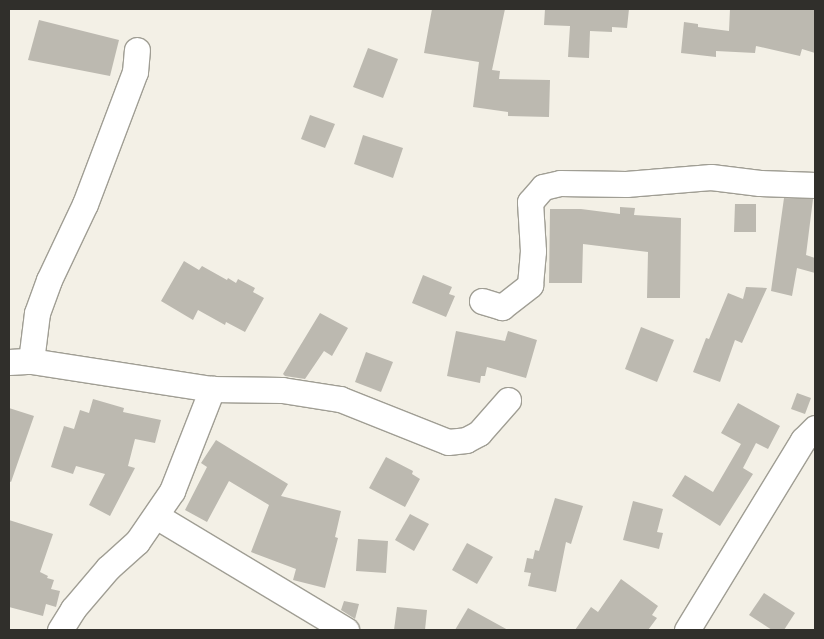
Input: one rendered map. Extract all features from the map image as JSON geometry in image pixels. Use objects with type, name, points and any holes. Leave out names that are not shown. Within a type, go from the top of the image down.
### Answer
[{"type":"street","points":[[137,50],[135,72],[85,204],[49,280],[20,362],[212,389],[282,390],[340,399],[448,442],[466,440],[479,433],[508,400]]},
{"type":"street","points":[[482,302],[502,307],[530,285],[533,251],[530,202],[543,187],[560,184],[626,184],[711,177],[815,185]]},
{"type":"street","points":[[60,630],[74,609],[108,568],[137,542],[172,491],[212,389]]},
{"type":"street","points":[[687,630],[803,440],[815,428]]},
{"type":"street","points":[[156,516],[345,630]]},
{"type":"building","points":[[432,9],[505,9],[492,70],[500,71],[499,79],[550,80],[549,117],[508,116],[508,112],[473,107],[479,62],[424,53]]},
{"type":"building","points":[[545,9],[629,9],[627,28],[612,27],[612,32],[590,31],[589,58],[568,57],[570,26],[544,25]]},
{"type":"building","points":[[730,9],[815,9],[815,53],[802,49],[800,56],[756,46],[755,53],[716,51],[716,57],[681,53],[684,22],[698,24],[698,27],[729,31]]},
{"type":"building","points":[[39,20],[119,40],[110,76],[28,60]]},
{"type":"building","points":[[368,48],[398,59],[383,98],[353,87]]},
{"type":"building","points":[[310,115],[335,124],[325,148],[301,139]]},
{"type":"building","points":[[363,135],[403,148],[393,178],[354,164]]},
{"type":"building","points":[[784,198],[813,199],[806,255],[815,258],[815,273],[797,268],[792,296],[771,291]]},
{"type":"building","points":[[735,204],[756,204],[756,232],[734,232]]},
{"type":"building","points":[[620,207],[635,208],[634,215],[681,218],[680,298],[647,298],[648,252],[583,244],[582,283],[549,283],[550,209],[581,209],[620,214]]},
{"type":"building","points":[[184,261],[199,270],[202,266],[236,283],[238,279],[255,288],[253,292],[264,298],[245,332],[226,322],[225,325],[198,310],[193,320],[161,301]]},
{"type":"building","points":[[423,275],[452,287],[449,294],[455,296],[446,317],[412,303]]},
{"type":"building","points":[[746,287],[767,288],[742,343],[735,340],[720,382],[693,372],[706,338],[709,339],[728,293],[743,299]]},
{"type":"building","points":[[320,313],[348,328],[332,356],[324,351],[305,379],[285,376],[283,374]]},
{"type":"building","points":[[641,327],[674,340],[657,382],[625,369]]},
{"type":"building","points":[[456,331],[505,341],[508,331],[537,340],[526,378],[487,367],[485,376],[481,376],[480,383],[447,376]]},
{"type":"building","points":[[366,352],[393,362],[381,392],[355,382]]},
{"type":"building","points":[[797,393],[811,398],[805,414],[791,409]]},
{"type":"building","points":[[93,399],[124,408],[123,412],[161,420],[155,443],[135,439],[128,466],[135,468],[110,516],[89,505],[105,474],[76,466],[73,474],[51,467],[64,426],[74,429],[80,410],[89,413]]},
{"type":"building","points":[[738,403],[780,426],[768,449],[756,443],[743,468],[753,474],[720,526],[672,496],[685,475],[713,492],[741,444],[721,433]]},
{"type":"building","points":[[9,408],[34,416],[11,482],[9,481]]},
{"type":"building","points":[[216,440],[288,484],[281,496],[341,511],[335,537],[338,538],[325,588],[293,580],[296,569],[251,552],[269,505],[229,481],[207,522],[185,510],[207,467],[201,463]]},
{"type":"building","points":[[386,457],[413,471],[412,474],[420,479],[405,507],[369,488]]},
{"type":"building","points":[[555,498],[583,506],[571,544],[566,542],[556,592],[528,586],[531,573],[524,572],[527,558],[533,559],[535,550],[539,551]]},
{"type":"building","points":[[633,501],[663,509],[657,532],[663,533],[659,549],[623,540]]},
{"type":"building","points":[[410,514],[429,524],[414,551],[395,540]]},
{"type":"building","points":[[9,520],[53,534],[40,572],[48,576],[47,578],[54,580],[51,589],[60,591],[56,607],[46,604],[43,616],[9,607]]},
{"type":"building","points":[[358,539],[388,541],[386,573],[356,571]]},
{"type":"building","points":[[467,543],[493,557],[477,584],[452,570]]},
{"type":"building","points":[[621,579],[658,606],[652,615],[657,618],[648,630],[575,630],[591,607],[598,612]]},
{"type":"building","points":[[764,593],[795,613],[784,630],[772,630],[749,615]]},
{"type":"building","points":[[344,601],[359,604],[355,619],[341,610]]},
{"type":"building","points":[[397,607],[427,610],[425,630],[394,630]]},
{"type":"building","points":[[468,608],[508,630],[455,630]]}]
